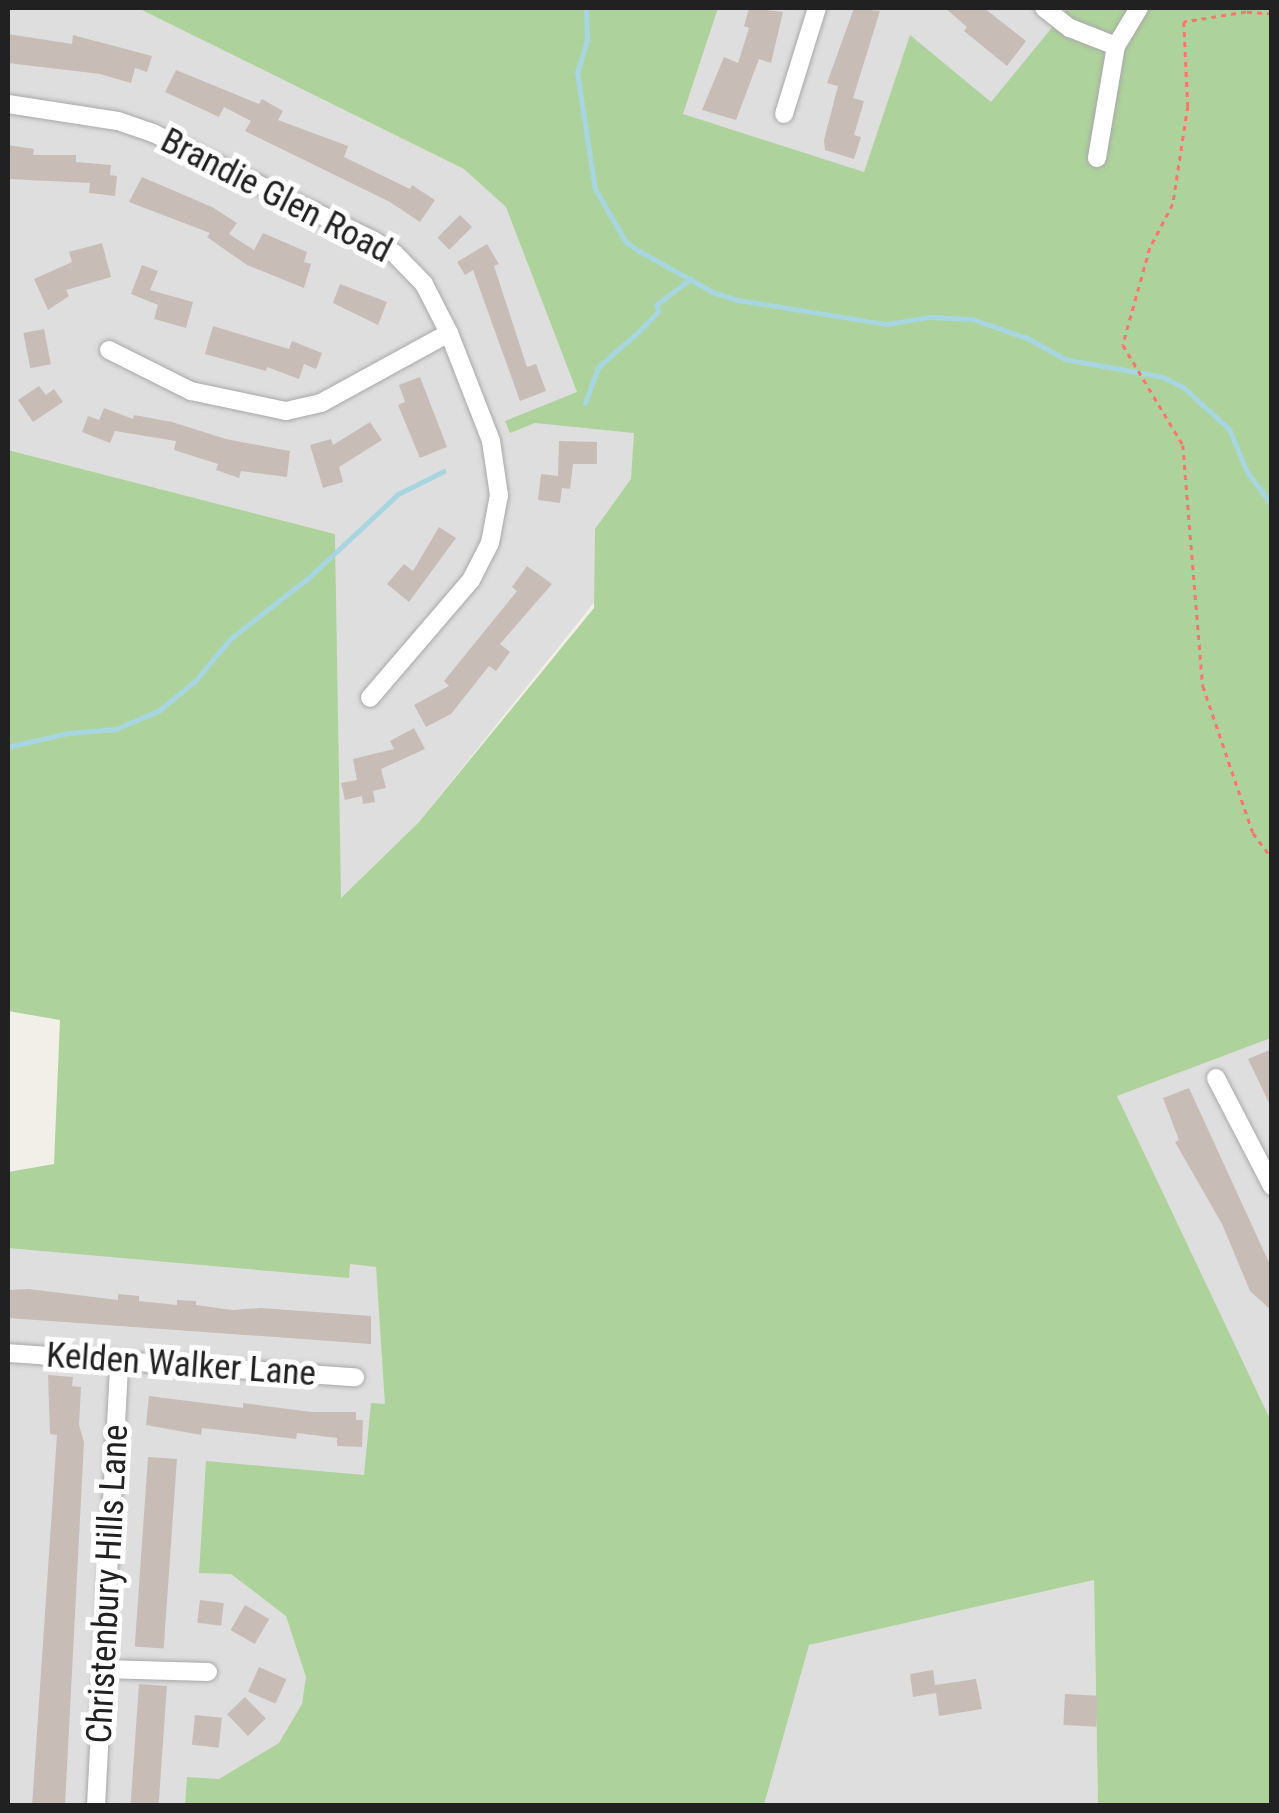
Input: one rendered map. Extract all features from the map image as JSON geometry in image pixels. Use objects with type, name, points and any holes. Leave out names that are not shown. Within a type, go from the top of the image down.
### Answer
[{"type":"street","points":[[784,114],[817,8]]},
{"type":"street","points":[[1044,8],[1070,28],[1116,46]]},
{"type":"street","points":[[1096,158],[1116,46],[1139,8]]},
{"type":"street","name":"Brandie Glen Road","points":[[8,104],[136,126],[374,240],[410,267],[449,332],[492,441],[499,495],[490,544],[471,580],[370,698]]},
{"type":"street","points":[[109,350],[191,391],[286,412],[322,403],[449,332]]},
{"type":"street","points":[[1216,1078],[1272,1186]]},
{"type":"street","name":"Kelden Walker Lane","points":[[8,1353],[356,1377]]},
{"type":"street","name":"Christenbury Hills Lane","points":[[96,1806],[120,1362]]},
{"type":"street","points":[[104,1669],[208,1672]]},
{"type":"path","points":[[1272,14],[1246,12],[1184,22],[1188,106],[1172,204],[1150,248],[1123,345],[1183,445],[1203,686],[1253,833],[1272,858]]},
{"type":"shaded area","points":[[8,8],[1068,8],[419,822],[340,899],[335,534],[8,450]]},
{"type":"shaded area","points":[[1271,1038],[1271,1421],[1116,1096]]},
{"type":"shaded area","points":[[8,1234],[376,1266],[422,1805],[8,1805]]},
{"type":"shaded area","points":[[1094,1580],[1098,1805],[764,1806],[808,1645]]},
{"type":"green space","points":[[138,8],[718,8],[683,114],[864,172],[910,35],[991,102],[1068,8],[1271,8],[1271,1038],[1117,1096],[1271,1421],[1271,1805],[1098,1805],[1094,1580],[809,1645],[764,1805],[185,1805],[187,1777],[219,1779],[279,1743],[302,1704],[306,1677],[286,1616],[231,1574],[199,1573],[206,1461],[364,1475],[371,1403],[385,1404],[376,1267],[350,1264],[349,1278],[8,1248],[8,1172],[54,1164],[60,1020],[8,1011],[8,450],[335,534],[341,898],[419,822],[594,608],[595,529],[631,479],[634,433],[535,423],[510,433],[505,421],[577,392],[506,207],[464,169]]},
{"type":"building","points":[[749,8],[783,12],[771,63],[759,59],[736,120],[702,110],[724,57],[738,63],[749,28],[744,26]]},
{"type":"building","points":[[854,8],[880,11],[853,98],[864,101],[854,135],[861,137],[854,159],[825,150],[824,140],[838,86],[827,83]]},
{"type":"building","points":[[945,8],[984,8],[1026,41],[1007,66],[964,31],[967,27]]},
{"type":"building","points":[[8,34],[72,44],[73,35],[152,56],[147,72],[135,68],[131,83],[100,74],[8,63]]},
{"type":"building","points":[[176,70],[259,104],[262,99],[283,111],[278,120],[348,146],[344,157],[410,189],[412,185],[435,200],[420,222],[390,202],[245,131],[251,121],[224,107],[219,117],[165,92]]},
{"type":"building","points":[[8,145],[34,149],[33,155],[76,155],[76,162],[111,165],[110,175],[117,176],[115,196],[89,193],[90,183],[8,179]]},
{"type":"building","points":[[142,177],[212,207],[237,223],[229,234],[254,250],[263,233],[307,252],[304,262],[311,264],[304,288],[247,265],[207,237],[210,233],[129,202]]},
{"type":"building","points":[[460,215],[472,227],[449,250],[437,238]]},
{"type":"building","points":[[102,243],[111,277],[66,290],[69,296],[48,310],[34,279],[72,262],[69,252]]},
{"type":"building","points":[[487,244],[499,264],[494,266],[527,367],[536,364],[546,391],[520,401],[473,270],[465,275],[457,262]]},
{"type":"building","points":[[142,265],[158,271],[150,290],[193,302],[186,328],[154,319],[158,305],[131,294]]},
{"type":"building","points":[[340,284],[387,302],[378,325],[333,303]]},
{"type":"building","points":[[213,326],[289,349],[292,341],[322,353],[316,369],[304,364],[299,379],[267,367],[266,371],[205,354]]},
{"type":"building","points":[[44,329],[51,364],[30,368],[23,333]]},
{"type":"building","points":[[420,377],[447,447],[420,458],[398,405],[405,402],[399,385]]},
{"type":"building","points":[[39,386],[46,395],[54,389],[63,402],[33,422],[18,400]]},
{"type":"building","points":[[104,408],[133,419],[134,415],[172,422],[226,439],[290,451],[287,477],[241,471],[239,478],[216,470],[218,464],[174,450],[176,441],[115,431],[110,443],[82,432],[88,416],[99,420]]},
{"type":"building","points":[[370,422],[382,440],[339,467],[343,482],[323,488],[310,445],[331,439],[333,445]]},
{"type":"building","points":[[559,441],[597,442],[597,464],[573,464],[570,489],[562,488],[560,503],[538,500],[541,474],[558,476]]},
{"type":"building","points":[[439,527],[456,538],[409,602],[387,584],[404,564],[413,571]]},
{"type":"building","points":[[527,566],[552,584],[500,644],[510,652],[496,671],[489,666],[451,714],[426,727],[414,705],[449,686],[444,681],[517,591],[512,587]]},
{"type":"building","points":[[414,728],[425,749],[381,769],[386,788],[373,791],[375,802],[363,804],[362,796],[345,800],[341,783],[357,780],[353,759],[394,749],[390,741]]},
{"type":"building","points":[[1272,1049],[1272,1107],[1271,1107],[1248,1059]]},
{"type":"building","points":[[1189,1088],[1272,1269],[1272,1311],[1250,1291],[1222,1224],[1175,1142],[1179,1140],[1163,1098]]},
{"type":"building","points":[[8,1290],[118,1300],[118,1294],[139,1296],[139,1301],[177,1305],[177,1300],[196,1301],[196,1305],[232,1310],[261,1308],[371,1316],[371,1344],[8,1318]]},
{"type":"building","points":[[48,1375],[73,1377],[72,1386],[81,1387],[79,1425],[84,1442],[65,1806],[32,1806],[57,1435],[50,1434]]},
{"type":"building","points":[[149,1396],[243,1408],[243,1403],[311,1412],[356,1412],[356,1420],[363,1420],[362,1447],[337,1446],[337,1438],[297,1433],[296,1439],[202,1428],[201,1435],[146,1425]]},
{"type":"building","points":[[148,1457],[177,1459],[164,1649],[135,1647]]},
{"type":"building","points":[[200,1600],[224,1603],[221,1626],[197,1623]]},
{"type":"building","points":[[245,1605],[269,1619],[255,1644],[230,1630]]},
{"type":"building","points":[[259,1667],[286,1679],[275,1704],[248,1692]]},
{"type":"building","points":[[933,1670],[935,1685],[976,1679],[982,1709],[939,1716],[936,1693],[913,1697],[910,1674]]},
{"type":"building","points":[[139,1684],[167,1686],[159,1806],[130,1806]]},
{"type":"building","points":[[1065,1694],[1098,1696],[1096,1727],[1063,1725]]},
{"type":"building","points":[[245,1697],[266,1719],[248,1736],[227,1714]]},
{"type":"building","points":[[195,1715],[222,1718],[219,1748],[192,1745]]},
{"type":"waterway","points":[[586,8],[587,40],[577,72],[595,189],[626,242],[713,292],[738,300],[887,324],[929,317],[972,319],[1027,338],[1065,359],[1163,377],[1183,387],[1229,429],[1247,472],[1272,505]]},
{"type":"waterway","points":[[585,403],[598,367],[658,311],[656,305],[691,278]]},
{"type":"waterway","points":[[8,747],[67,733],[116,729],[158,711],[195,681],[231,638],[308,578],[398,494],[444,471]]}]
